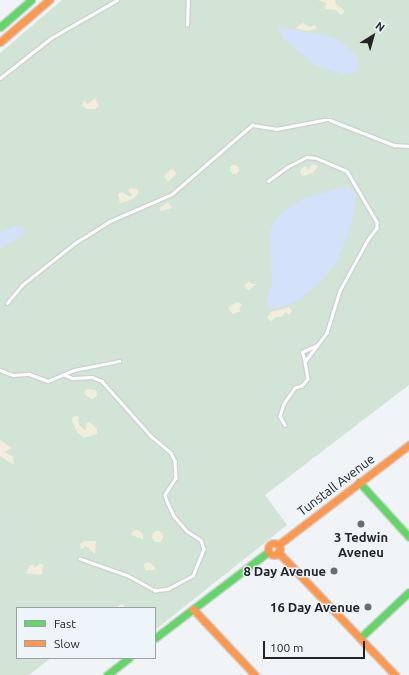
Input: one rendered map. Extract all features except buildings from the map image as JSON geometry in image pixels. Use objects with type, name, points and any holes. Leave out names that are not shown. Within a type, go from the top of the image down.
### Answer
[{"type":"main road","points":[[0,26],[31,0]]},
{"type":"main road","points":[[0,42],[49,0]]},
{"type":"main road","name":"Tunstall Avenue","points":[[278,549],[359,482],[409,445]]},
{"type":"main road","points":[[359,482],[409,537]]},
{"type":"main road","points":[[156,637],[268,552],[273,555],[278,549],[395,675]]},
{"type":"main road","points":[[360,638],[409,592]]},
{"type":"main road","points":[[193,609],[255,675]]},
{"type":"main road","points":[[107,675],[128,659]]},
{"type":"lane","points":[[0,78],[51,38],[117,0]]},
{"type":"lane","points":[[187,25],[188,0]]},
{"type":"lane","points":[[7,303],[22,285],[75,243],[108,222],[172,194],[252,125],[276,129],[330,120],[394,145],[409,146]]},
{"type":"lane","points":[[268,181],[307,157],[316,158],[347,171],[377,222],[377,228],[365,245],[340,291],[327,333],[317,344],[305,362]]},
{"type":"lane","points":[[285,425],[280,416],[289,396],[308,379],[302,352],[317,344]]},
{"type":"lane","points":[[0,370],[13,375],[29,374],[48,381],[74,370],[119,361]]},
{"type":"lane","points":[[65,375],[72,378],[92,377],[102,381],[151,436],[171,453],[175,461],[176,478],[165,495],[167,501],[174,516],[187,531],[201,540],[204,549],[193,576],[169,589],[155,591],[128,576],[80,559]]},
{"type":"path","points":[[0,515],[16,533],[14,539],[0,550]]},
{"type":"green space","points":[[62,0],[409,0],[409,385],[265,495],[287,525],[156,629],[156,607],[125,607],[122,604],[118,607],[16,607],[16,659],[50,659],[29,675],[0,675],[0,53]]},
{"type":"sand","points":[[318,0],[335,0],[336,4],[344,10],[344,13],[341,15],[336,10],[325,9],[326,3]]},
{"type":"sand","points":[[303,23],[309,27],[315,25],[317,29],[307,31],[295,28]]},
{"type":"sand","points":[[95,98],[99,106],[95,109],[87,109],[82,106],[84,100],[88,104]]},
{"type":"sand","points":[[234,164],[239,169],[234,174],[229,169]]},
{"type":"sand","points":[[312,164],[318,166],[313,173],[303,176],[300,173],[301,169],[305,166],[309,170]]},
{"type":"sand","points":[[171,169],[175,171],[176,174],[168,182],[164,176]]},
{"type":"sand","points":[[132,188],[138,189],[138,194],[133,199],[120,203],[118,194],[122,192],[130,197],[132,195],[128,190]]},
{"type":"sand","points":[[168,202],[172,208],[161,211],[160,208]]},
{"type":"sand","points":[[249,281],[252,284],[257,284],[248,290],[244,286]]},
{"type":"sand","points":[[237,302],[242,304],[239,309],[241,311],[233,314],[229,310],[229,307]]},
{"type":"sand","points":[[289,307],[292,311],[289,315],[286,312],[281,317],[276,317],[271,321],[267,318],[271,312]]},
{"type":"sand","points":[[87,389],[96,390],[97,396],[92,399],[85,395],[84,392]]},
{"type":"sand","points":[[78,416],[79,425],[86,430],[86,424],[89,422],[97,429],[97,434],[84,438],[77,432],[72,421],[73,417]]},
{"type":"sand","points":[[0,440],[12,448],[5,452],[13,457],[14,465],[0,456]]},
{"type":"sand","points":[[138,530],[143,534],[143,539],[131,535],[133,531]]},
{"type":"sand","points":[[155,531],[159,531],[161,532],[161,540],[155,541],[152,538],[152,534]]},
{"type":"sand","points":[[84,541],[96,541],[95,554],[86,546],[81,549],[80,544]]},
{"type":"sand","points":[[148,562],[155,567],[155,570],[145,570],[144,564]]},
{"type":"sand","points":[[40,563],[44,566],[41,570],[43,571],[41,575],[26,573],[30,565],[34,565],[35,568]]},
{"type":"water","points":[[277,27],[332,37],[347,46],[357,57],[359,70],[347,75],[316,66],[285,40]]},
{"type":"water","points":[[346,186],[355,192],[356,199],[350,229],[336,263],[321,281],[297,301],[279,308],[270,308],[266,302],[272,285],[270,232],[274,222],[284,211],[301,200]]},
{"type":"water","points":[[17,226],[24,228],[24,235],[0,248],[0,233]]},
{"type":"traffic: fast","points":[[0,27],[31,0]]},
{"type":"traffic: fast","points":[[359,482],[409,537]]},
{"type":"traffic: fast","points":[[156,637],[268,552]]},
{"type":"traffic: fast","points":[[360,638],[409,592]]},
{"type":"traffic: fast","points":[[107,675],[128,659]]},
{"type":"traffic: slow","points":[[0,42],[49,0]]},
{"type":"traffic: slow","points":[[278,545],[409,445]]},
{"type":"traffic: slow","points":[[274,543],[278,545],[280,549],[278,553],[274,555],[270,553],[268,549],[270,545],[274,543]]},
{"type":"traffic: slow","points":[[278,552],[395,675]]},
{"type":"traffic: slow","points":[[193,609],[255,675]]},
{"type":"place","name":"3 Tedwin Aveneu","points":[[361,524]]},
{"type":"place","name":"8 Day Avenue","points":[[334,571]]},
{"type":"place","name":"16 Day Avenue","points":[[368,607]]}]
